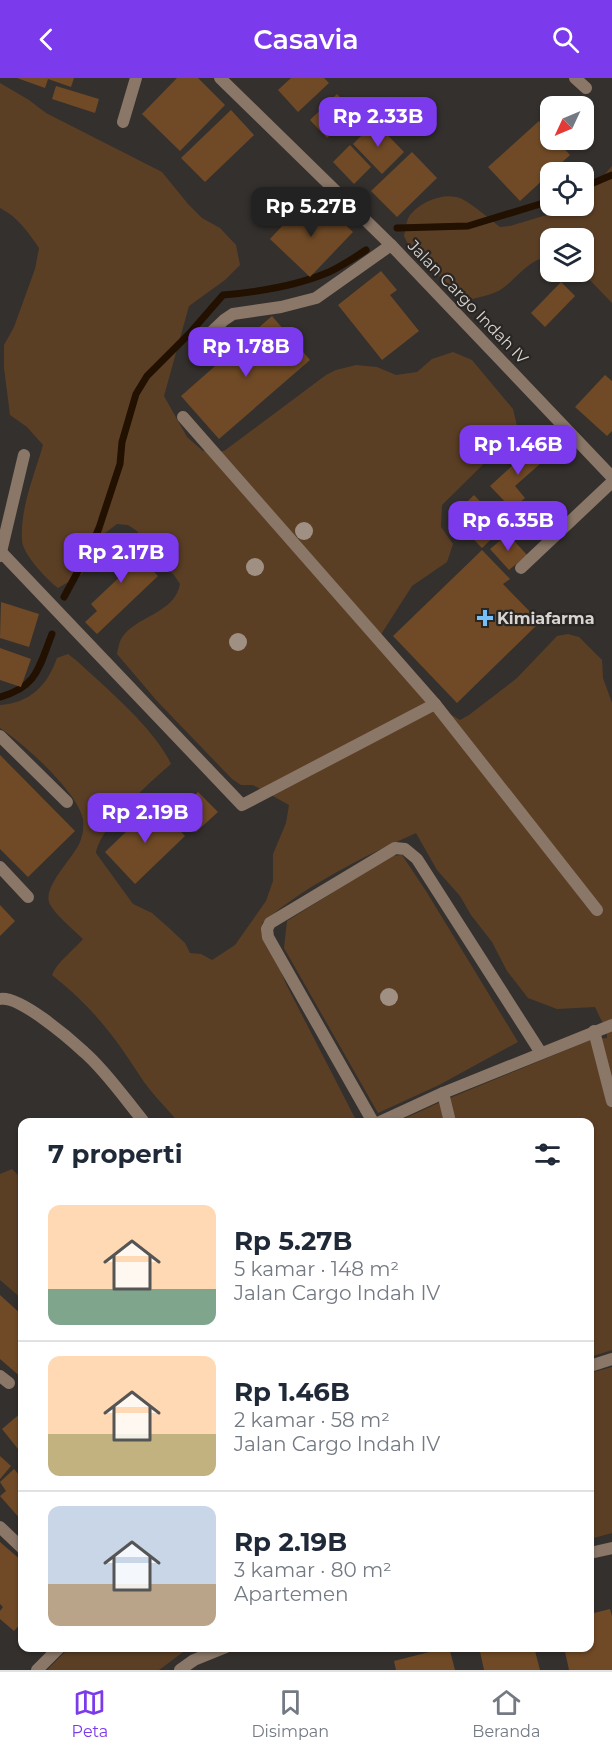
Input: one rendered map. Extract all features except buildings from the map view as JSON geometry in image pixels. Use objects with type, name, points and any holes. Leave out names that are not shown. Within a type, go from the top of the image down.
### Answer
[{"type":"street","points":[[123,122],[136,78]]},
{"type":"street","name":"Jalan Cargo Indah IV","points":[[220,78],[391,245],[612,477]]},
{"type":"street","points":[[575,78],[586,88]]},
{"type":"street","points":[[202,341],[233,314],[281,307],[316,298],[391,245]]},
{"type":"street","points":[[183,417],[435,704],[597,910]]},
{"type":"street","points":[[24,455],[1,554],[242,805],[435,704]]},
{"type":"street","points":[[521,568],[612,482]]},
{"type":"street","points":[[0,736],[67,802]]},
{"type":"street","points":[[371,1118],[268,937],[267,929],[270,923],[395,848],[405,849],[417,859],[541,1053]]},
{"type":"street","points":[[0,867],[28,897]]},
{"type":"street","points":[[0,999],[16,1001],[85,1053],[141,1118]]},
{"type":"street","points":[[389,1118],[442,1093],[612,1025]]},
{"type":"street","points":[[594,1032],[612,1101]]},
{"type":"street","points":[[442,1093],[449,1118]]},
{"type":"street","points":[[594,1365],[612,1359]]},
{"type":"street","points":[[0,1527],[18,1544]]},
{"type":"street","points":[[594,1552],[612,1548]]},
{"type":"street","points":[[37,1670],[55,1652]]},
{"type":"street","points":[[180,1670],[212,1652]]},
{"type":"shaded area","points":[[0,83],[46,113],[162,172],[202,218],[220,228],[236,245],[240,265],[225,280],[189,306],[164,396],[187,437],[203,451],[224,451],[326,375],[356,365],[377,367],[396,375],[417,372],[432,359],[453,352],[472,360],[513,409],[518,430],[442,505],[441,527],[453,544],[447,562],[412,586],[380,636],[433,704],[460,720],[517,678],[557,636],[568,634],[579,637],[602,660],[603,678],[612,703],[612,1350],[594,1356],[594,1118],[406,1118],[593,1039],[607,1038],[607,1032],[595,1007],[557,1009],[528,998],[507,971],[492,942],[471,915],[460,896],[437,870],[416,833],[316,884],[262,923],[286,984],[355,1118],[174,1118],[148,1088],[100,1021],[52,975],[61,961],[83,939],[55,911],[49,902],[49,895],[55,880],[80,842],[83,819],[71,795],[60,782],[35,756],[0,728],[0,705],[11,704],[29,697],[48,677],[57,658],[68,654],[102,684],[142,723],[171,764],[116,818],[106,831],[96,853],[133,904],[152,913],[185,943],[190,953],[201,954],[212,960],[235,945],[266,901],[273,881],[273,854],[286,823],[289,805],[253,785],[241,785],[232,779],[157,701],[117,654],[120,641],[127,631],[163,609],[177,594],[180,584],[149,551],[137,531],[128,525],[117,524],[100,537],[82,574],[58,588],[26,553],[22,541],[23,516],[43,445],[27,427],[10,415],[4,368],[4,345],[14,327],[35,269],[39,248],[17,220],[0,208]]},
{"type":"shaded area","points":[[612,166],[612,303],[592,282],[594,282],[594,228],[540,228],[540,259],[530,264],[499,290],[466,301],[410,248],[404,236],[408,219],[415,209],[428,201],[449,196],[462,199],[500,227],[543,216],[594,216],[594,187]]},
{"type":"shaded area","points":[[402,855],[518,1042],[439,1085],[378,1113],[284,948],[287,921],[391,856]]},
{"type":"shaded area","points":[[12,1169],[18,1175],[18,1296],[0,1280],[0,1174]]},
{"type":"shaded area","points":[[612,1367],[612,1533],[594,1538],[594,1372]]},
{"type":"shaded area","points":[[65,1652],[183,1652],[159,1670],[47,1670]]},
{"type":"waterway","points":[[594,183],[612,175]]},
{"type":"waterway","points":[[397,228],[468,226],[540,204]]},
{"type":"waterway","points":[[64,597],[99,528],[120,464],[122,442],[136,394],[147,376],[189,334],[223,295],[264,290],[304,281],[334,270],[366,250]]},
{"type":"waterway","points":[[0,697],[13,693],[30,681],[40,665],[52,634]]},
{"type":"place","name":"Kimiafarma","points":[[485,618]]}]
